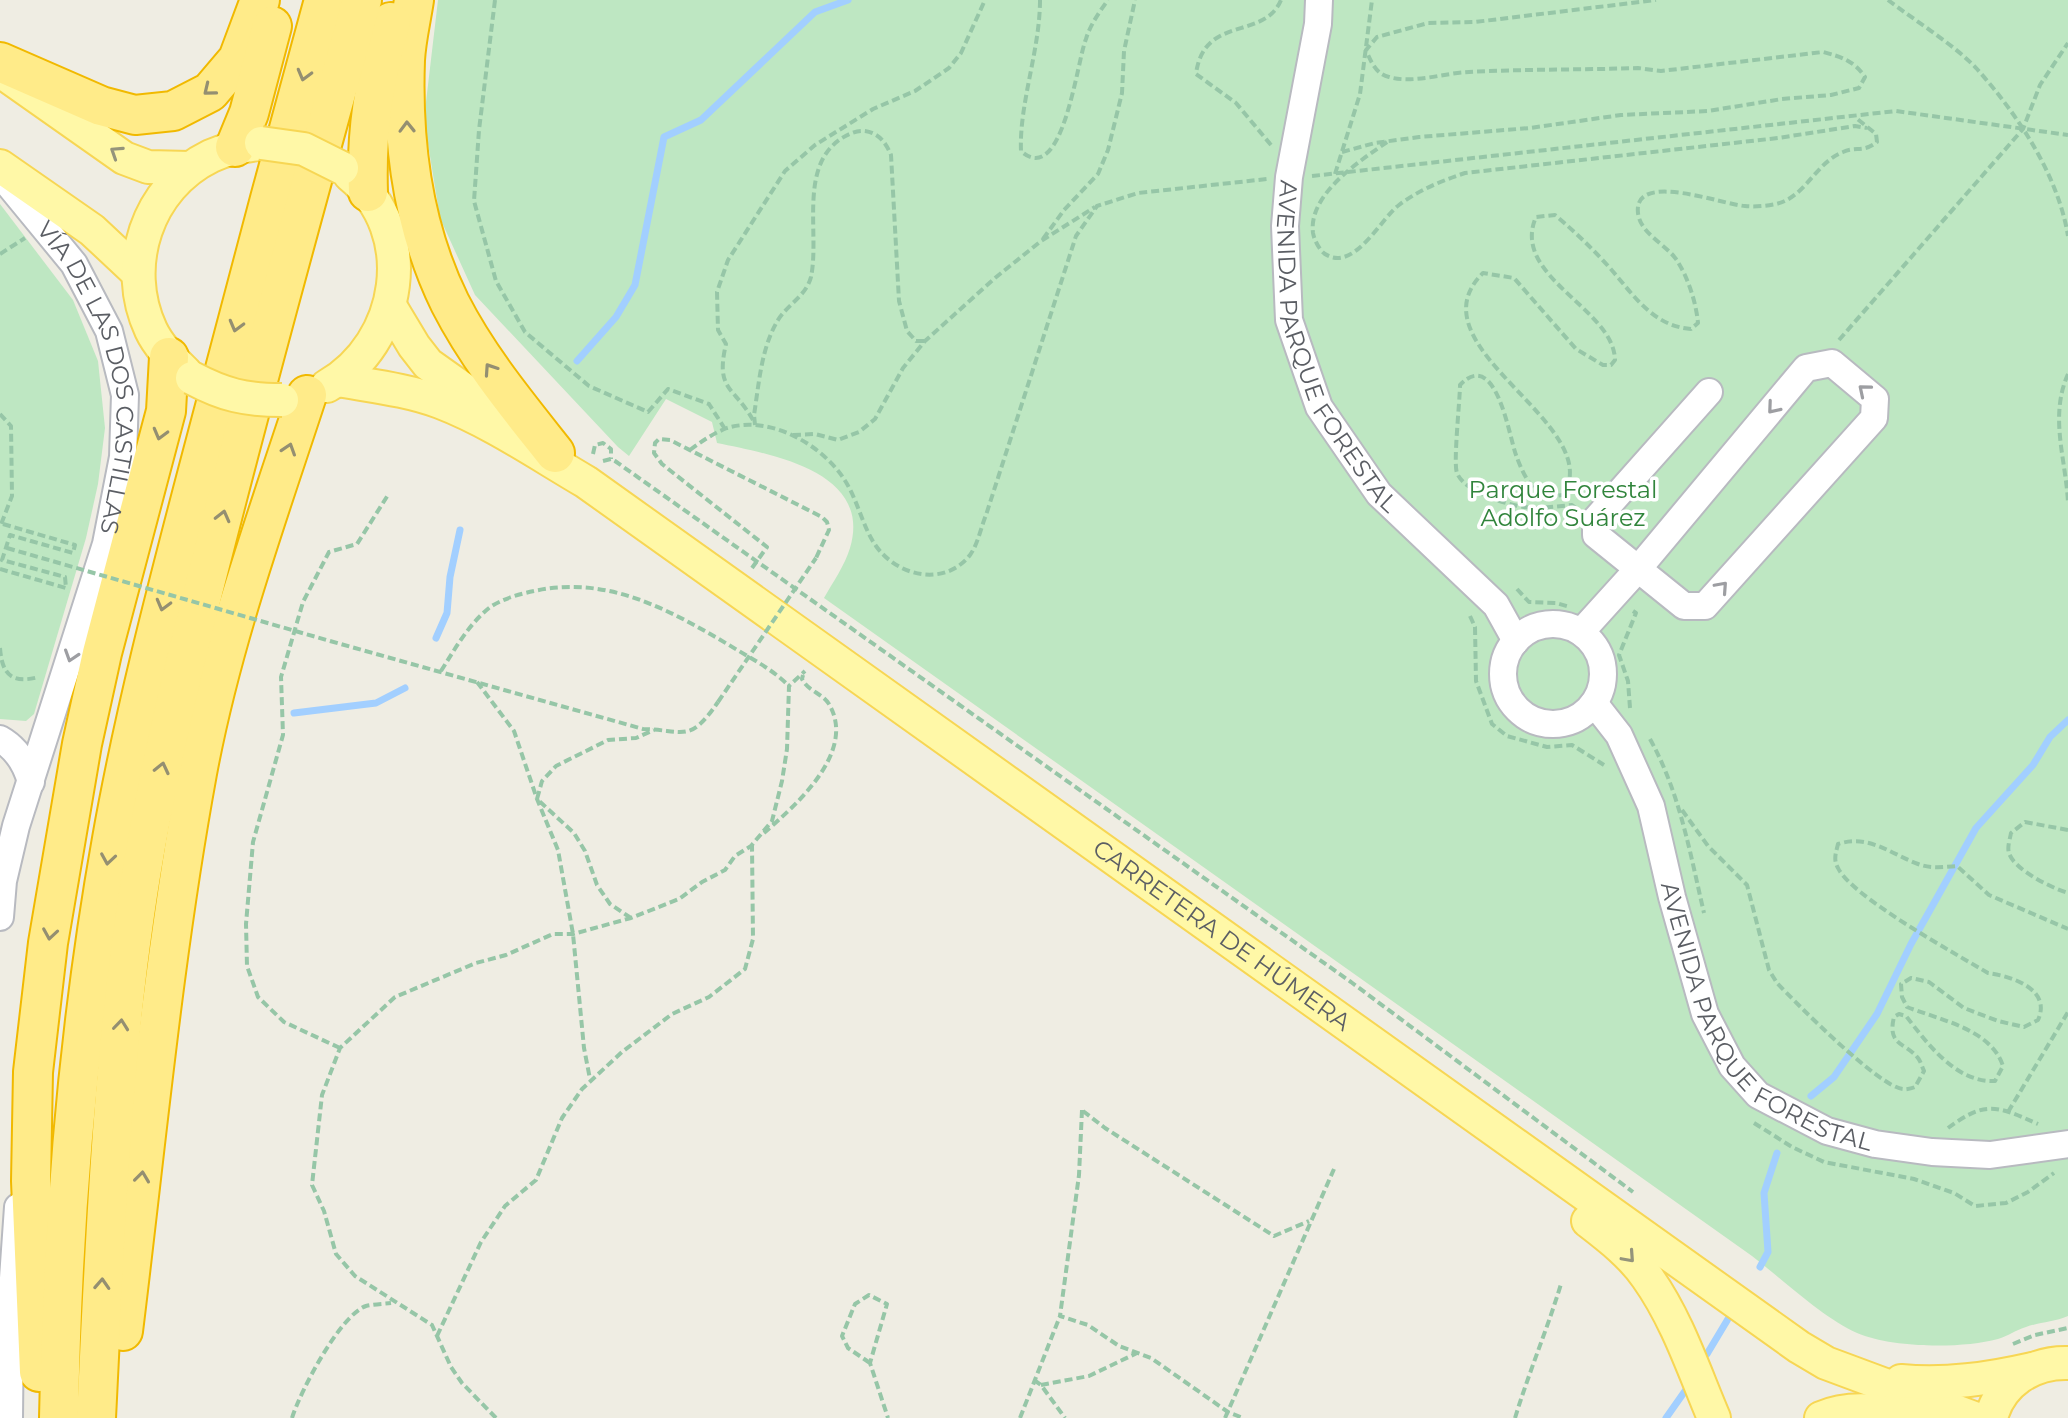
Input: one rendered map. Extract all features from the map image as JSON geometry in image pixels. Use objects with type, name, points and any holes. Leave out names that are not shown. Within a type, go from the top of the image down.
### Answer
[{"type":"highway","points":[[0,62],[101,106],[135,115],[173,111],[210,92],[238,59],[260,0]]},
{"type":"highway","points":[[248,145],[249,113],[279,0]]},
{"type":"highway","points":[[59,1418],[69,1205],[76,1127],[89,985],[112,837],[155,636],[324,0]]},
{"type":"highway","points":[[96,1418],[109,1146],[125,983],[150,825],[191,642],[285,273],[362,0]]},
{"type":"highway","points":[[355,180],[367,145],[371,110],[397,0]]},
{"type":"highway","points":[[414,0],[405,58],[407,159],[416,206],[431,255],[450,302],[476,347],[501,385],[555,453]]},
{"type":"highway","points":[[41,1418],[31,1181],[33,1072],[48,943],[82,744],[102,653],[162,427],[169,387],[180,367]]},
{"type":"highway","points":[[117,1418],[119,1366],[165,972],[198,771],[237,607],[309,392]]},
{"type":"main road","points":[[0,72],[124,158],[148,167],[190,168]]},
{"type":"main road","points":[[248,145],[304,149],[355,180],[388,229],[394,254],[395,281],[379,335],[361,360],[309,392],[250,400],[220,393],[180,367],[152,332],[141,303],[138,273],[141,243],[152,214],[168,189],[190,168],[212,156],[248,145]]},
{"type":"main road","points":[[0,166],[92,230],[138,273]]},
{"type":"main road","name":"CARRETERA DE HÚMERA","points":[[390,306],[414,346],[435,371],[555,453],[586,482]]},
{"type":"main road","name":"CARRETERA DE HÚMERA","points":[[309,392],[404,392],[439,402],[483,422],[586,482],[1799,1347],[1826,1363],[1974,1418]]},
{"type":"main road","points":[[1515,1145],[1543,1188],[1617,1243],[1646,1274],[1662,1300],[1714,1418]]},
{"type":"main road","points":[[1991,1418],[2021,1357]]},
{"type":"main road","name":"CARRETERA DE HÚMERA","points":[[1862,1377],[1932,1384],[1973,1380],[2021,1357],[2068,1363]]},
{"type":"main road","points":[[1821,1418],[1846,1410],[1896,1413],[1915,1418]]},
{"type":"street","name":"AVENIDA PARQUE FORESTAL","points":[[1319,0],[1318,24],[1292,155],[1285,226],[1289,320],[1319,407],[1379,494],[1496,605],[1516,641]]},
{"type":"street","name":"VÍA DE LAS DOS CASTILLAS","points":[[0,174],[74,264],[109,331],[125,395],[123,457],[106,544],[31,782],[3,881],[0,917]]},
{"type":"street","points":[[1581,632],[1638,569],[1806,368],[1832,363],[1875,399],[1874,418],[1705,606],[1684,606],[1638,569],[1596,535],[1596,519],[1709,392]]},
{"type":"street","points":[[1547,624],[1565,625],[1581,632],[1595,646],[1602,665],[1602,685],[1594,703],[1580,716],[1563,724],[1539,723],[1519,712],[1505,690],[1504,664],[1516,641],[1530,629],[1547,624]]},
{"type":"street","name":"AVENIDA PARQUE FORESTAL","points":[[1594,703],[1619,735],[1651,806],[1672,897],[1705,1014],[1732,1066],[1758,1095],[1827,1131],[1875,1144],[1932,1152],[1990,1155],[2060,1134]]},
{"type":"street","points":[[0,739],[10,745],[27,769],[31,782]]},
{"type":"street","points":[[1,1418],[14,1245],[33,1072]]},
{"type":"street","points":[[9,1418],[10,1321]]},
{"type":"path","points":[[495,0],[479,130],[474,201],[496,281],[525,332],[589,386],[648,412],[668,389],[709,404],[725,429]]},
{"type":"path","points":[[925,341],[916,341],[907,331],[899,301],[891,155],[879,136],[867,131],[856,132],[831,146],[823,157],[814,205],[811,278],[801,296],[780,317],[770,336],[754,415],[756,426],[746,407],[732,395],[724,382],[722,363],[726,344],[718,330],[717,292],[728,260],[785,171],[815,145],[861,116],[915,91],[949,68],[961,53],[985,0]]},
{"type":"path","points":[[1040,0],[1032,76],[1020,137],[1021,151],[1027,156],[1044,157],[1053,151],[1059,136],[1085,39],[1108,0]]},
{"type":"path","points":[[1041,241],[1064,210],[1098,174],[1108,150],[1122,93],[1124,51],[1135,0]]},
{"type":"path","points":[[1281,0],[1273,13],[1249,27],[1232,30],[1213,39],[1198,60],[1196,74],[1236,103],[1269,144],[1292,155]]},
{"type":"path","points":[[1335,174],[1360,94],[1372,0]]},
{"type":"path","points":[[1366,50],[1377,37],[1428,23],[1475,22],[1656,0]]},
{"type":"path","points":[[1888,0],[1975,68],[2023,129],[2046,168],[2065,216],[2068,236]]},
{"type":"path","points":[[1834,346],[2023,129],[2040,85],[2068,43]]},
{"type":"path","points":[[1342,152],[1389,141],[1530,128],[1621,115],[1708,111],[1831,95],[1859,88],[1865,77],[1846,58],[1823,52],[1661,71],[1638,68],[1494,71],[1442,74],[1408,81],[1385,77],[1372,65],[1366,50]]},
{"type":"path","points":[[1596,519],[1572,505],[1538,508],[1503,502],[1481,495],[1457,475],[1454,460],[1460,385],[1476,374],[1484,378],[1507,416],[1515,453],[1539,494],[1563,495],[1568,487],[1571,468],[1546,420],[1481,350],[1467,317],[1466,300],[1471,285],[1483,273],[1514,278],[1576,349],[1603,365],[1611,365],[1615,360],[1615,349],[1608,338],[1556,281],[1531,245],[1531,228],[1536,217],[1555,215],[1578,234],[1643,307],[1662,321],[1678,328],[1691,329],[1698,323],[1696,305],[1676,259],[1639,220],[1637,207],[1642,198],[1650,191],[1664,191],[1744,206],[1791,199],[1843,152],[1868,149],[1877,142],[1876,134],[1853,116]]},
{"type":"path","points":[[1389,141],[1336,180],[1315,213],[1315,240],[1324,253],[1337,258],[1358,251],[1372,232],[1384,223],[1390,211],[1440,181],[1465,173],[1778,138],[1855,126],[1869,129]]},
{"type":"path","points":[[2023,129],[2068,135]]},
{"type":"path","points":[[792,435],[815,434],[838,440],[859,432],[875,419],[903,368],[925,341],[1041,241],[1097,206]]},
{"type":"path","points":[[0,254],[27,237],[18,230]]},
{"type":"path","points":[[2068,374],[2061,391],[2059,419],[2068,503]]},
{"type":"path","points":[[0,414],[11,426],[12,496],[1,526],[75,545],[73,553],[10,535],[2,560],[65,577],[66,588],[0,569]]},
{"type":"path","points":[[7,548],[643,729],[671,734],[689,732],[705,720],[816,558],[829,530],[822,517],[670,440],[659,439],[655,443],[654,453],[662,464],[767,547],[750,570]]},
{"type":"path","points":[[611,459],[611,449],[607,444],[595,445],[593,452],[597,459],[611,459],[757,561],[1351,982],[1641,1198]]},
{"type":"path","points":[[340,1048],[284,1022],[258,997],[247,966],[246,924],[253,842],[283,735],[281,677],[303,602],[329,552],[357,544],[388,495]]},
{"type":"path","points":[[66,599],[82,549]]},
{"type":"path","points":[[436,1338],[481,1242],[505,1206],[536,1180],[562,1118],[590,1079],[672,1014],[709,997],[745,969],[753,939],[751,846],[772,821],[782,781],[787,749],[789,686],[770,668],[685,619],[627,594],[591,587],[557,586],[519,595],[491,607],[467,631],[441,672]]},
{"type":"path","points":[[0,648],[1,665],[14,678],[27,680],[45,675]]},
{"type":"path","points":[[496,1418],[462,1383],[436,1338],[432,1325],[355,1276],[336,1254],[324,1211],[312,1185],[322,1095],[340,1048],[395,997],[553,934],[573,934],[631,918],[679,899],[725,870],[735,856],[751,846],[785,814],[813,783],[834,751],[830,706],[806,687],[802,679],[807,667]]},
{"type":"path","points":[[789,686],[803,675]]},
{"type":"path","points":[[477,682],[514,731],[558,850],[573,934],[590,1079]]},
{"type":"path","points":[[537,799],[542,781],[556,766],[608,740],[636,738],[655,730]]},
{"type":"path","points":[[1649,738],[1680,808],[1706,921]]},
{"type":"path","points":[[537,799],[574,833],[585,851],[597,885],[610,904],[631,918]]},
{"type":"path","points":[[1680,808],[1708,846],[1747,885],[1769,970],[1777,983],[1851,1053],[1892,1085],[1904,1090],[1915,1087],[1924,1071],[1918,1058],[1896,1042],[1892,1025],[1894,1017],[1899,1014],[1906,1016],[1940,1057],[1969,1076],[1995,1081],[2003,1066],[1994,1049],[1981,1036],[1907,1007],[1901,984],[1911,978],[1929,982],[1964,1008],[2024,1027],[2038,1020],[2042,1012],[2040,1003],[2022,981],[1988,973],[1857,889],[1839,870],[1834,859],[1838,844],[1851,840],[1865,841],[1919,865],[1936,868],[1957,866],[1989,895],[2068,929]]},
{"type":"path","points":[[2068,830],[2025,822],[2011,833],[2008,851],[2017,866],[2047,886],[2068,893]]},
{"type":"path","points":[[2008,1112],[2068,1012]]},
{"type":"path","points":[[1948,1128],[1974,1110],[1997,1108],[2020,1114],[2060,1134]]},
{"type":"path","points":[[1020,1418],[1060,1316],[1080,1164],[1082,1110],[1105,1128],[1274,1236],[1311,1220]]},
{"type":"path","points":[[1227,1415],[1334,1169]]},
{"type":"path","points":[[1515,1418],[1561,1284]]},
{"type":"path","points":[[870,1363],[848,1348],[842,1336],[855,1304],[869,1295],[887,1304],[870,1363],[888,1418]]},
{"type":"path","points":[[292,1418],[298,1397],[346,1320],[365,1306],[394,1303]]},
{"type":"path","points":[[1060,1316],[1088,1325],[1119,1346],[1151,1358],[1227,1415],[1243,1418]]},
{"type":"path","points":[[2021,1357],[2035,1335],[2068,1328]]},
{"type":"path","points":[[1041,1385],[1089,1376],[1137,1353]]},
{"type":"path","points":[[1034,1380],[1065,1418]]},
{"type":"green space","name":"Parque Forestal Adolfo Suárez","points":[[438,0],[2068,0],[2068,1316],[2026,1327],[1998,1339],[1946,1345],[1889,1342],[1844,1326],[1752,1256],[824,598],[848,554],[853,522],[846,501],[832,484],[788,461],[717,443],[712,422],[666,399],[629,456],[475,295],[440,218],[424,119]]},
{"type":"green space","points":[[0,204],[73,300],[98,361],[105,428],[98,484],[86,538],[34,714],[26,721],[0,719]]},
{"type":"waterway","points":[[577,361],[616,317],[635,285],[664,137],[701,120],[815,12],[848,0]]},
{"type":"waterway","points":[[436,638],[447,613],[450,577],[460,530]]},
{"type":"waterway","points":[[294,713],[376,703],[405,688]]},
{"type":"waterway","points":[[1811,1096],[1834,1077],[1877,1014],[1911,944],[1976,828],[2033,765],[2050,737],[2068,720]]},
{"type":"waterway","points":[[1760,1267],[1768,1252],[1764,1193],[1777,1153]]},
{"type":"waterway","points":[[1707,1354],[1728,1319]]},
{"type":"waterway","points":[[1666,1418],[1685,1391]]}]
